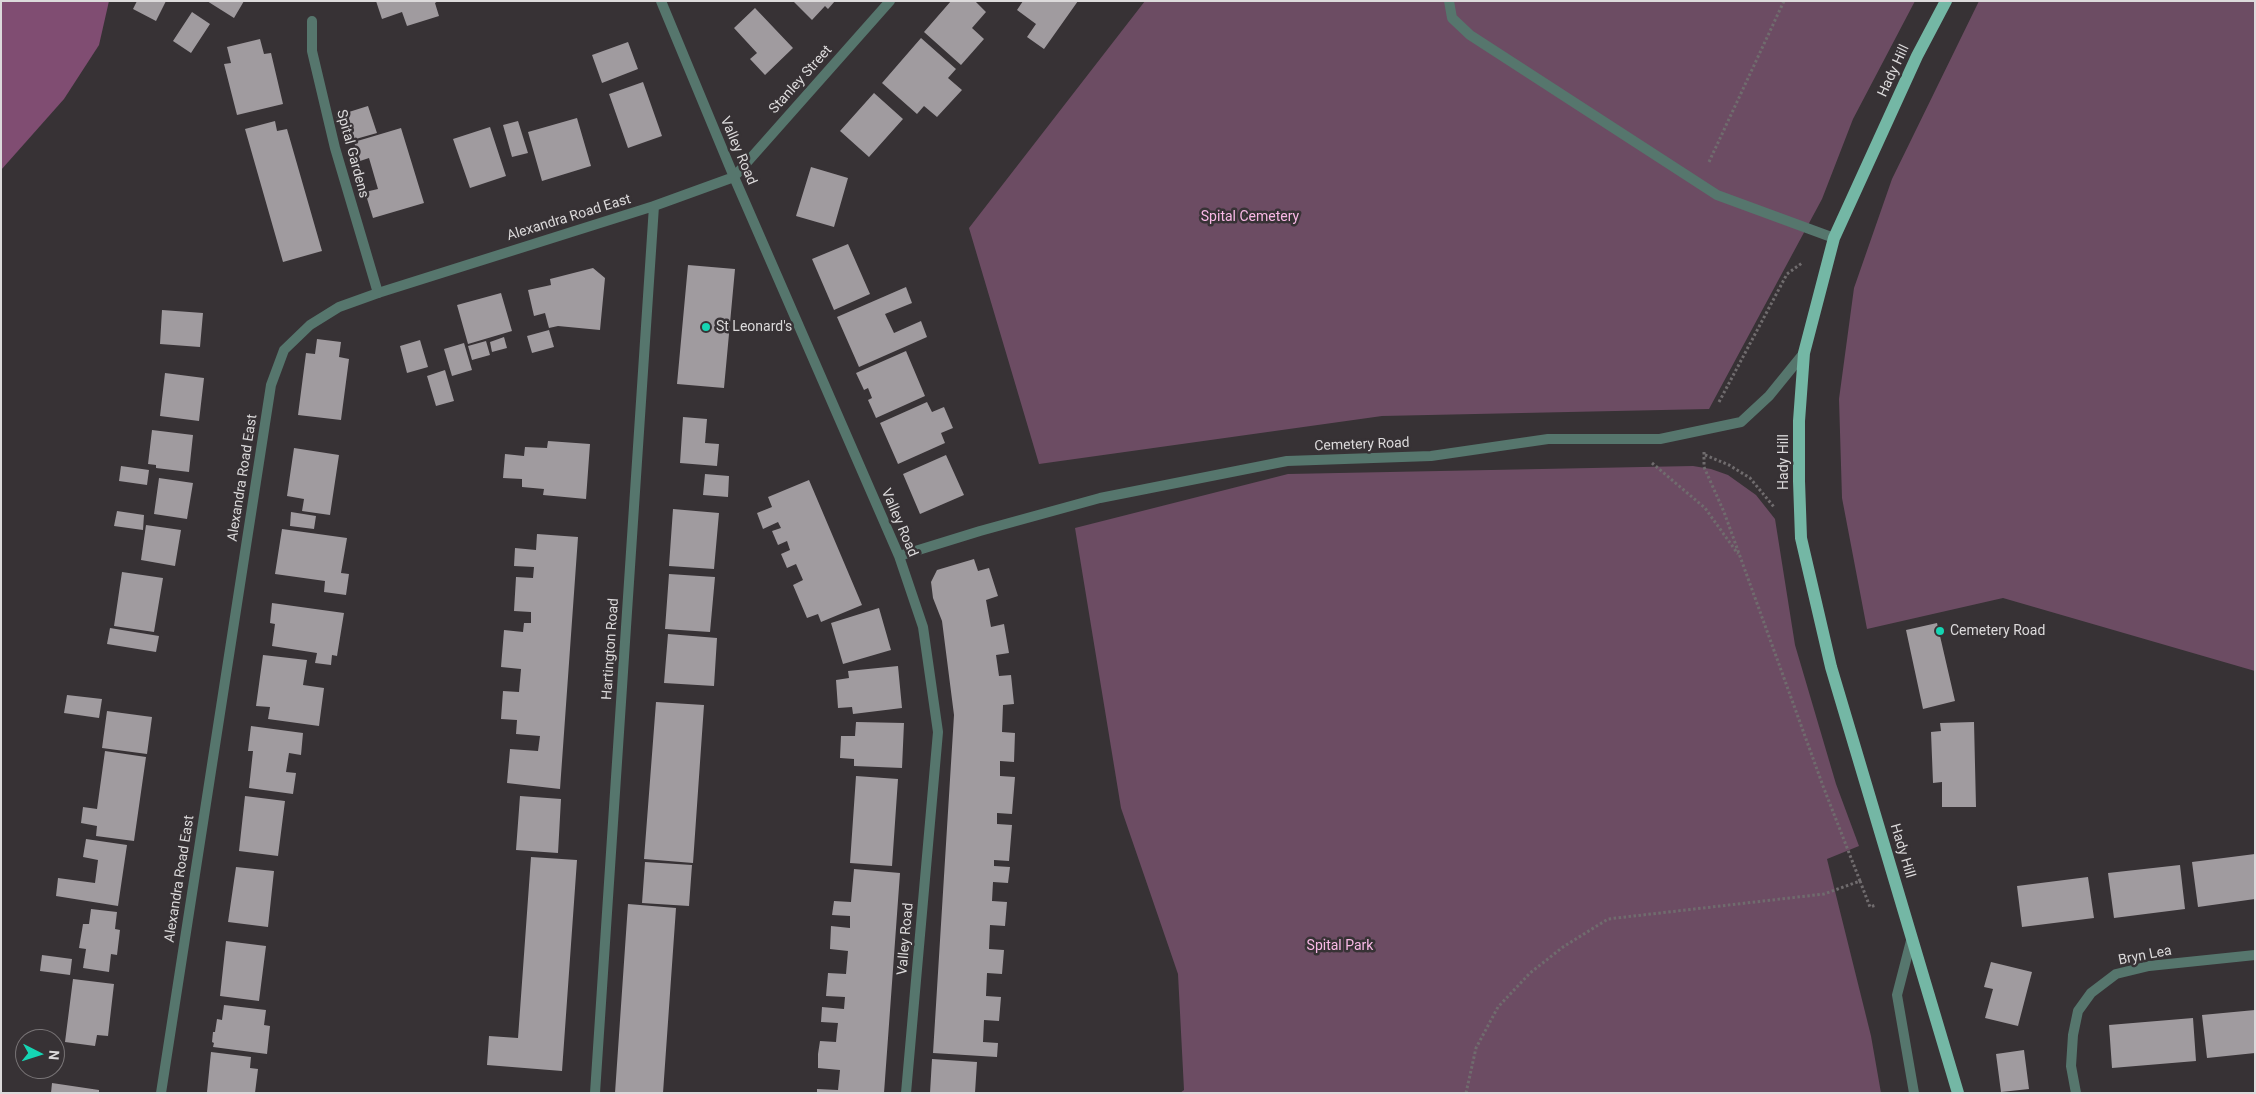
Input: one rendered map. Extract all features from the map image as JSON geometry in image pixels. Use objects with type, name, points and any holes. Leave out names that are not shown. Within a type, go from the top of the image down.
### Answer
[{"type":"main road","name":"Hady Hill","points":[[1946,1],[1917,56],[1834,238],[1804,353],[1799,421],[1801,538],[1831,667],[1958,1093]]},
{"type":"street","name":"Valley Road","points":[[661,1],[734,177],[900,556],[923,628],[938,732],[906,1093]]},
{"type":"street","name":"Stanley Street","points":[[734,177],[890,1]]},
{"type":"street","points":[[1449,1],[1452,18],[1470,35],[1717,195],[1834,238]]},
{"type":"street","name":"Spital Gardens","points":[[312,21],[312,51],[335,148],[378,293]]},
{"type":"street","name":"Alexandra Road East","points":[[160,1093],[271,385],[284,350],[310,325],[339,307],[654,206],[734,177]]},
{"type":"street","name":"Hartington Road","points":[[595,1093],[654,206]]},
{"type":"street","name":"Cemetery Road","points":[[900,556],[980,531],[1100,498],[1287,461],[1431,456],[1548,439],[1660,439],[1741,422],[1769,396],[1804,353]]},
{"type":"street","points":[[1912,936],[1897,995],[1914,1093]]},
{"type":"street","name":"Bryn Lea","points":[[2076,1093],[2071,1066],[2073,1035],[2078,1011],[2091,993],[2116,974],[2149,966],[2255,955]]},
{"type":"path","points":[[1699,183],[1784,1]]},
{"type":"path","points":[[1834,238],[1787,274],[1704,429],[1704,467],[1724,512],[1823,786],[1870,907],[1900,897]]},
{"type":"path","points":[[1619,438],[1705,508],[1741,558]]},
{"type":"path","points":[[1660,439],[1704,454],[1729,465],[1750,478],[1801,538]]},
{"type":"path","points":[[1466,1093],[1476,1048],[1498,1007],[1530,973],[1563,947],[1608,919],[1824,894],[1860,881]]},
{"type":"green space","name":"Spital Cemetery","points":[[1145,1],[1915,1],[1853,119],[1822,199],[1709,409],[1382,416],[1039,464],[969,228]]},
{"type":"green space","points":[[1979,1],[2255,1],[2255,671],[2003,598],[1867,629],[1842,498],[1839,399],[1854,288],[1892,179]]},
{"type":"green space","name":"Spital Park","points":[[1693,466],[1711,469],[1728,475],[1756,495],[1775,519],[1795,645],[1836,784],[1859,846],[1827,859],[1871,1036],[1881,1093],[1180,1093],[1184,1090],[1178,974],[1121,808],[1075,528],[1288,474]]},
{"type":"shaded area","points":[[1,1],[109,1],[99,45],[64,99],[1,170]]},
{"type":"building","points":[[137,1],[166,1],[156,21],[133,9]]},
{"type":"building","points":[[207,1],[244,1],[234,18]]},
{"type":"building","points":[[376,1],[438,1],[435,3],[439,16],[407,26],[402,12],[382,19]]},
{"type":"building","points":[[793,1],[835,1],[828,9],[825,6],[812,20]]},
{"type":"building","points":[[951,1],[975,1],[986,12],[972,28],[984,39],[961,65],[924,32]]},
{"type":"building","points":[[1023,1],[1078,1],[1044,49],[1027,37],[1036,24],[1017,10]]},
{"type":"building","points":[[755,8],[793,48],[765,75],[750,59],[757,53],[734,28]]},
{"type":"building","points":[[192,12],[210,24],[191,53],[173,41]]},
{"type":"building","points":[[921,38],[956,69],[948,78],[962,90],[937,117],[924,106],[917,114],[882,83]]},
{"type":"building","points":[[260,39],[264,54],[271,53],[283,104],[237,115],[224,64],[231,63],[227,47]]},
{"type":"building","points":[[628,42],[638,69],[602,83],[592,55]]},
{"type":"building","points":[[643,82],[662,136],[628,148],[609,94]]},
{"type":"building","points":[[874,93],[903,119],[869,157],[840,131]]},
{"type":"building","points":[[368,106],[377,133],[345,142],[336,116]]},
{"type":"building","points":[[577,118],[591,166],[542,181],[528,132]]},
{"type":"building","points":[[275,121],[277,131],[287,129],[322,251],[283,262],[245,129]]},
{"type":"building","points":[[518,121],[528,153],[512,157],[503,125]]},
{"type":"building","points":[[490,127],[506,176],[470,188],[453,139]]},
{"type":"building","points":[[401,128],[424,203],[373,218],[365,192],[378,189],[369,158],[360,161],[354,142]]},
{"type":"building","points":[[811,167],[848,178],[834,227],[796,216]]},
{"type":"building","points":[[848,244],[870,294],[834,310],[812,259]]},
{"type":"building","name":"St Leonard's","points":[[688,265],[735,269],[724,388],[677,384]]},
{"type":"building","points":[[593,268],[605,278],[600,330],[558,326],[549,328],[545,313],[534,316],[528,290],[551,285],[550,279]]},
{"type":"building","points":[[906,287],[912,303],[885,314],[894,333],[921,321],[927,337],[859,367],[837,317]]},
{"type":"building","points":[[501,293],[512,331],[468,344],[457,305]]},
{"type":"building","points":[[162,310],[203,313],[200,347],[160,344]]},
{"type":"building","points":[[549,330],[554,347],[532,353],[527,336]]},
{"type":"building","points":[[504,337],[507,348],[492,352],[490,342]]},
{"type":"building","points":[[317,339],[341,342],[339,357],[349,359],[341,420],[298,415],[306,353],[315,354]]},
{"type":"building","points":[[420,340],[428,367],[407,373],[400,346]]},
{"type":"building","points":[[486,341],[490,355],[472,360],[468,346]]},
{"type":"building","points":[[464,343],[472,370],[452,376],[444,349]]},
{"type":"building","points":[[906,351],[925,396],[876,418],[868,400],[872,398],[868,388],[864,390],[856,373]]},
{"type":"building","points":[[445,370],[454,401],[436,406],[427,376]]},
{"type":"building","points":[[165,373],[204,378],[199,421],[160,416]]},
{"type":"building","points":[[927,402],[932,412],[944,407],[953,428],[941,433],[945,443],[898,464],[880,423]]},
{"type":"building","points":[[683,417],[707,419],[705,443],[719,444],[717,466],[680,463]]},
{"type":"building","points":[[152,430],[193,435],[189,472],[156,468],[156,465],[148,464]]},
{"type":"building","points":[[548,441],[590,444],[586,499],[543,495],[544,489],[522,487],[522,479],[503,478],[505,454],[524,456],[525,447],[547,448]]},
{"type":"building","points":[[294,448],[339,455],[330,515],[302,511],[304,499],[287,496]]},
{"type":"building","points":[[946,455],[964,495],[920,514],[903,474]]},
{"type":"building","points":[[121,466],[149,470],[147,485],[119,481]]},
{"type":"building","points":[[705,474],[729,476],[728,497],[703,495]]},
{"type":"building","points":[[159,478],[193,483],[187,519],[154,514]]},
{"type":"building","points":[[809,480],[862,605],[821,622],[818,614],[807,618],[793,585],[803,580],[796,564],[787,568],[781,554],[790,550],[787,541],[778,545],[772,531],[781,528],[778,522],[763,529],[757,513],[772,507],[768,497]]},
{"type":"building","points":[[673,509],[719,513],[714,569],[669,566]]},
{"type":"building","points":[[117,511],[144,515],[143,530],[114,526]]},
{"type":"building","points":[[291,512],[316,516],[314,529],[290,526]]},
{"type":"building","points":[[146,525],[181,530],[175,566],[141,560]]},
{"type":"building","points":[[282,529],[347,538],[341,573],[349,574],[346,595],[324,592],[325,581],[275,574]]},
{"type":"building","points":[[537,534],[578,537],[560,789],[507,783],[510,749],[538,751],[540,736],[516,734],[517,720],[501,719],[503,691],[519,692],[521,669],[501,667],[504,630],[523,632],[524,623],[531,623],[531,612],[514,611],[516,577],[533,578],[534,567],[514,566],[515,548],[536,550]]},
{"type":"building","points":[[974,559],[978,571],[989,568],[998,596],[986,600],[991,627],[1004,624],[1009,653],[996,655],[999,676],[1011,675],[1014,704],[1003,705],[1002,732],[1015,733],[1014,762],[1000,761],[1000,776],[1015,777],[1012,814],[997,813],[997,824],[1012,825],[1009,861],[994,860],[994,866],[1010,867],[1008,883],[993,882],[992,901],[1007,902],[1005,926],[990,925],[989,949],[1004,950],[1002,974],[987,973],[986,996],[1001,997],[999,1021],[984,1020],[983,1042],[998,1043],[997,1057],[933,1053],[954,715],[942,621],[933,598],[931,582],[937,570]]},
{"type":"building","points":[[122,572],[163,578],[154,632],[114,626]]},
{"type":"building","points":[[669,574],[715,577],[710,632],[665,629]]},
{"type":"building","points":[[272,603],[344,613],[337,656],[332,655],[331,665],[315,663],[317,653],[272,646],[275,624],[270,623]]},
{"type":"building","points":[[879,608],[891,650],[843,664],[831,623]]},
{"type":"building","points":[[1937,623],[1955,701],[1923,709],[1906,630]]},
{"type":"building","points":[[110,628],[159,636],[156,652],[107,644]]},
{"type":"building","points":[[668,634],[717,638],[714,686],[664,683]]},
{"type":"building","points":[[263,655],[307,660],[303,685],[324,688],[319,726],[268,719],[270,707],[256,706]]},
{"type":"building","points":[[898,666],[902,708],[853,714],[852,707],[838,708],[836,680],[849,678],[848,671]]},
{"type":"building","points":[[67,695],[102,699],[99,718],[64,713]]},
{"type":"building","points":[[656,702],[704,705],[693,863],[644,859]]},
{"type":"building","points":[[107,711],[152,717],[147,754],[102,748]]},
{"type":"building","points":[[856,722],[904,723],[902,768],[854,766],[854,759],[840,758],[841,736],[855,736]]},
{"type":"building","points":[[1974,722],[1976,807],[1942,807],[1942,782],[1933,783],[1931,732],[1941,731],[1940,723]]},
{"type":"building","points":[[251,726],[303,733],[301,755],[289,753],[286,772],[296,773],[293,794],[249,788],[253,751],[248,751]]},
{"type":"building","points":[[105,751],[146,757],[134,841],[96,836],[97,826],[81,823],[83,807],[97,809]]},
{"type":"building","points":[[856,776],[898,779],[892,866],[850,863]]},
{"type":"building","points":[[245,796],[285,801],[278,856],[239,851]]},
{"type":"building","points":[[520,796],[561,799],[558,853],[516,850]]},
{"type":"building","points":[[86,839],[127,845],[118,906],[56,896],[58,878],[95,883],[98,860],[83,857]]},
{"type":"building","points":[[2255,854],[2255,899],[2198,907],[2192,862]]},
{"type":"building","points":[[531,857],[577,860],[562,1071],[487,1065],[489,1036],[518,1038]]},
{"type":"building","points":[[645,862],[692,865],[689,906],[642,903]]},
{"type":"building","points":[[2180,865],[2185,909],[2114,918],[2108,873]]},
{"type":"building","points":[[236,867],[274,871],[268,927],[228,922]]},
{"type":"building","points":[[854,869],[900,873],[884,1093],[817,1093],[817,1089],[838,1090],[840,1070],[818,1068],[818,1054],[820,1041],[836,1042],[838,1023],[821,1022],[822,1007],[844,1009],[845,997],[826,996],[828,973],[846,974],[848,951],[830,949],[831,926],[850,928],[850,916],[832,915],[834,901],[851,902]]},
{"type":"building","points":[[2088,877],[2094,918],[2022,927],[2017,886]]},
{"type":"building","points":[[628,904],[676,908],[663,1093],[615,1093]]},
{"type":"building","points":[[91,909],[117,912],[115,929],[120,930],[117,955],[111,954],[109,972],[83,968],[86,949],[79,948],[83,924],[89,924]]},
{"type":"building","points":[[226,941],[266,946],[259,1001],[220,996]]},
{"type":"building","points":[[42,955],[72,959],[70,975],[40,971]]},
{"type":"building","points":[[1991,962],[2032,972],[2018,1026],[1985,1018],[1993,989],[1984,987]]},
{"type":"building","points":[[73,979],[114,984],[108,1036],[97,1035],[95,1046],[65,1042]]},
{"type":"building","points":[[224,1005],[266,1010],[264,1025],[270,1026],[267,1054],[213,1047],[213,1032],[215,1032],[217,1019],[222,1020]]},
{"type":"building","points":[[2255,1010],[2255,1053],[2207,1058],[2202,1015]]},
{"type":"building","points":[[2193,1018],[2196,1061],[2112,1068],[2109,1025]]},
{"type":"building","points":[[2024,1050],[2029,1089],[2001,1092],[1996,1054]]},
{"type":"building","points":[[211,1052],[251,1057],[250,1068],[258,1069],[255,1093],[207,1092]]},
{"type":"building","points":[[932,1059],[977,1062],[975,1093],[930,1093]]},
{"type":"building","points":[[52,1083],[99,1090],[99,1093],[51,1093]]},
{"type":"place","name":"St Leonard's","points":[[706,327]]},
{"type":"place","name":"Cemetery Road","points":[[1940,631]]}]
